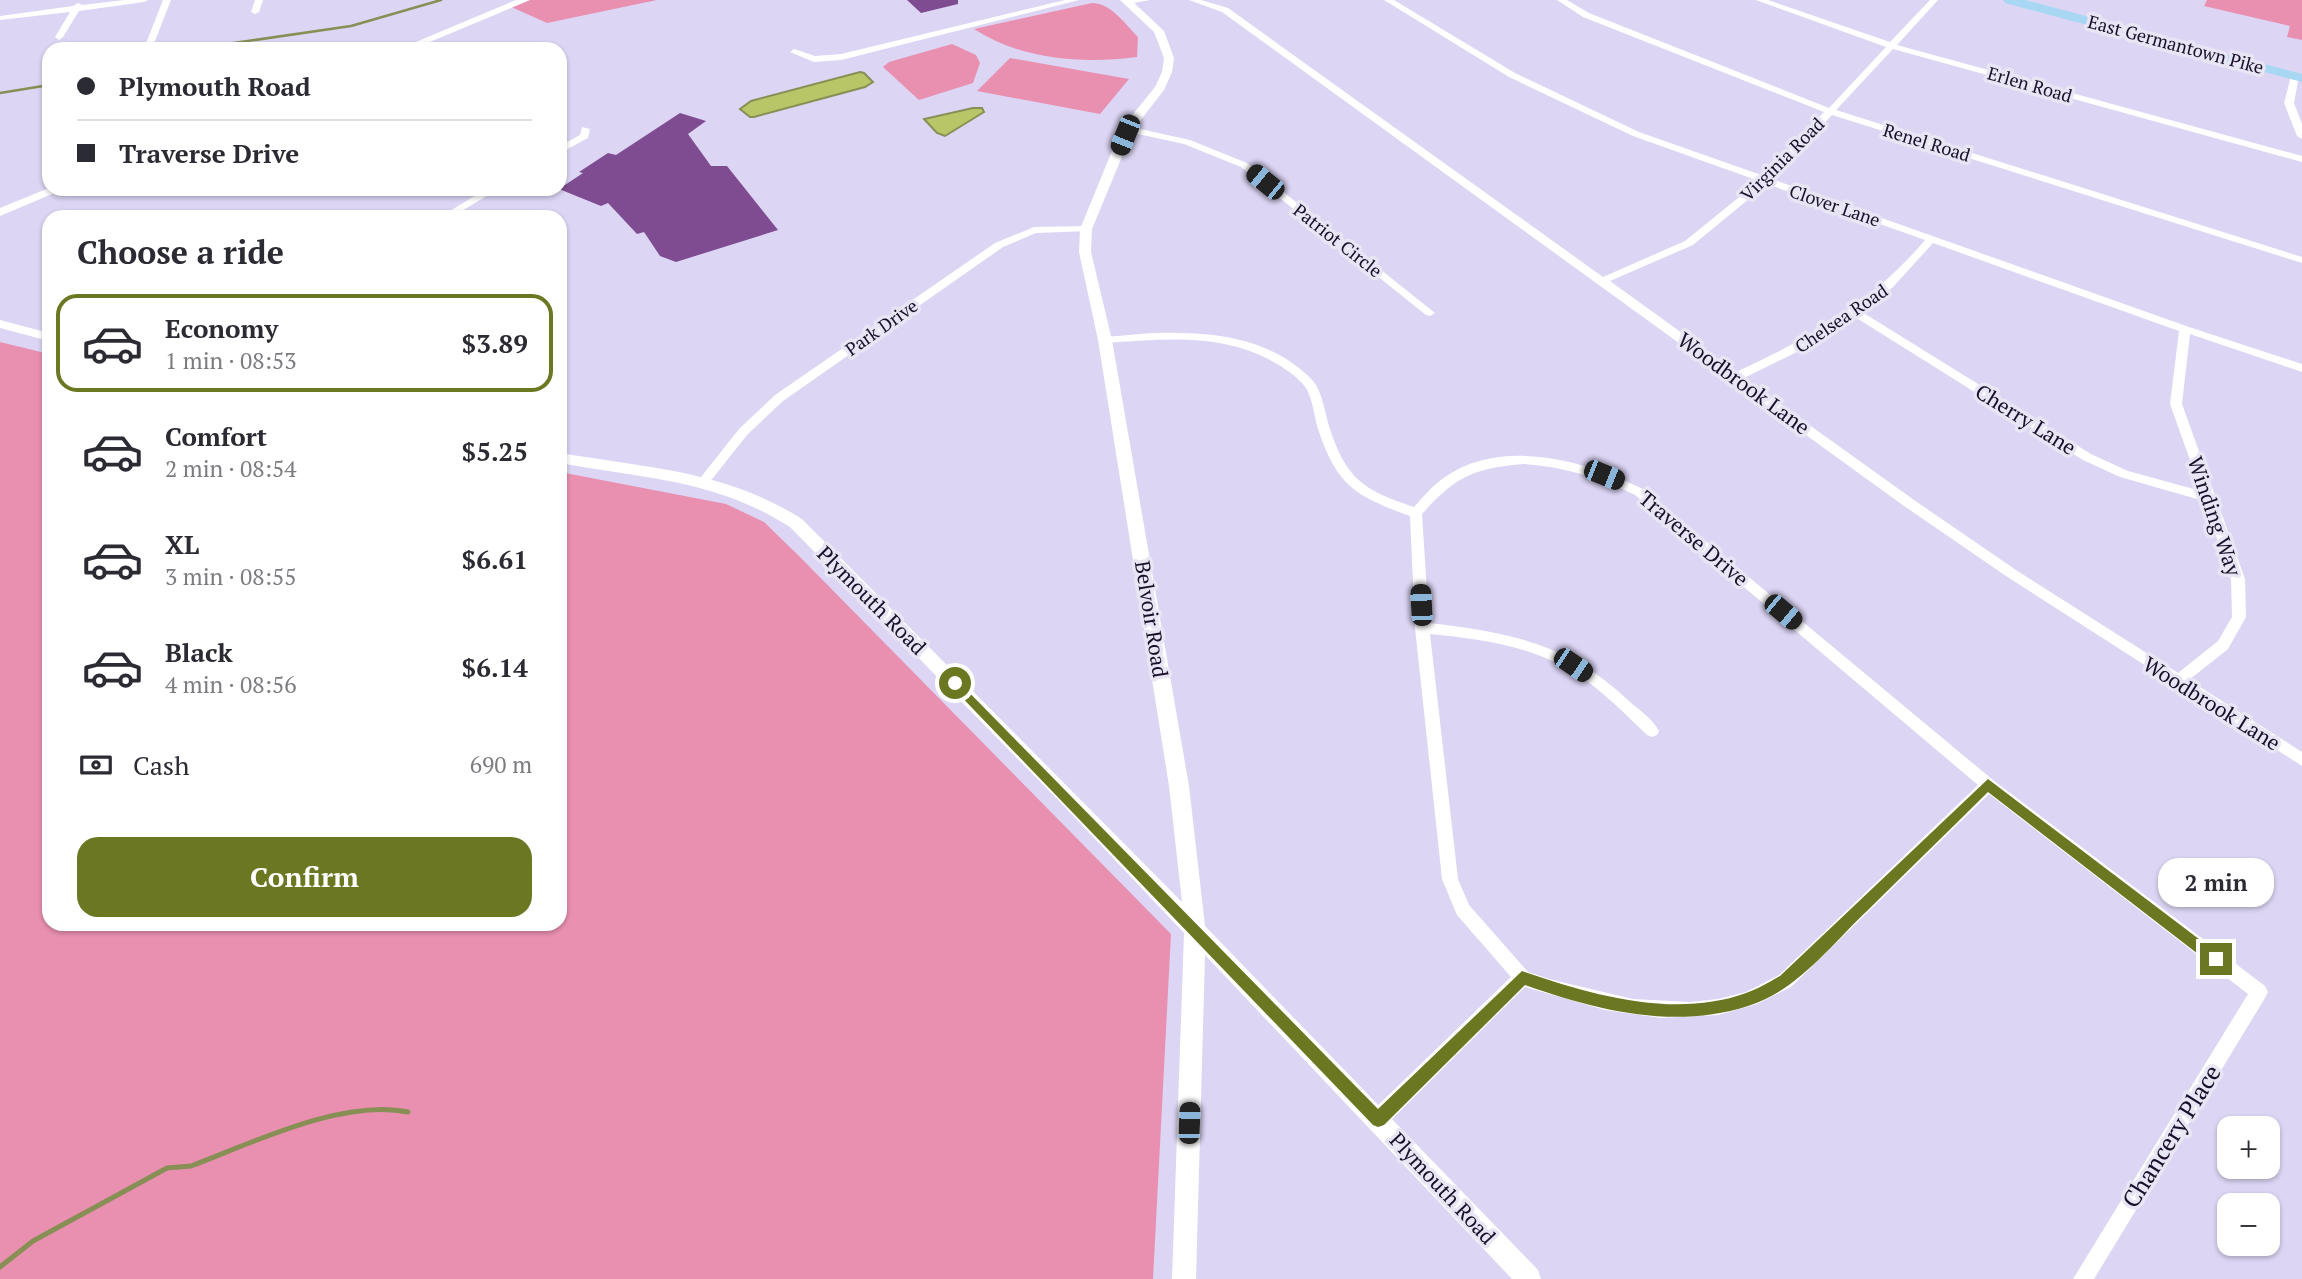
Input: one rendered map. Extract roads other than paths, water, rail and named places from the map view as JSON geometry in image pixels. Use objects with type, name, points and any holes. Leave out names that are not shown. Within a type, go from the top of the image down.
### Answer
[{"type":"main road","name":"East Germantown Pike","points":[[2010,0],[2299,77]]},
{"type":"street","points":[[0,18],[78,4],[144,0]]},
{"type":"street","points":[[151,42],[167,0]]},
{"type":"street","points":[[256,12],[259,0]]},
{"type":"street","points":[[421,42],[525,0]]},
{"type":"street","points":[[794,52],[814,59],[841,57],[1074,0]]},
{"type":"street","points":[[1127,1],[1146,0]]},
{"type":"street","name":"Woodbrook Lane","points":[[1192,0],[1225,10],[2011,573],[2302,760]]},
{"type":"street","name":"Clover Lane","points":[[1388,0],[1464,48],[1569,104],[1648,138],[2302,368]]},
{"type":"street","name":"Renel Road","points":[[1561,0],[1586,15],[1829,111],[2302,260]]},
{"type":"street","name":"Erlen Road","points":[[1760,0],[1892,46],[2302,159]]},
{"type":"street","name":"Virginia Road","points":[[1602,281],[1689,243],[1765,181],[1934,0]]},
{"type":"street","name":"Belvoir Road","points":[[1127,1],[1160,31],[1169,58],[1167,72],[1160,88],[1127,130],[1086,229],[1085,252],[1105,340],[1180,786],[1195,930],[1184,1279]]},
{"type":"street","points":[[59,37],[78,4]]},
{"type":"street","points":[[2299,77],[2289,103],[2302,136]]},
{"type":"street","points":[[567,146],[585,136],[585,129]]},
{"type":"street","name":"Patriot Circle","points":[[1127,130],[1187,142],[1244,165],[1430,313]]},
{"type":"street","points":[[0,212],[42,195]]},
{"type":"street","points":[[457,210],[481,196]]},
{"type":"street","name":"Park Drive","points":[[705,480],[743,432],[779,398],[999,245],[1034,230],[1086,229]]},
{"type":"street","name":"Chelsea Road","points":[[1736,377],[1806,345],[1855,312],[1886,290],[1910,267],[1931,239]]},
{"type":"street","name":"Cherry Lane","points":[[1855,312],[2087,457],[2124,474],[2209,498]]},
{"type":"street","points":[[0,324],[42,335]]},
{"type":"street","name":"Winding Way","points":[[2178,681],[2223,645],[2239,617],[2238,579],[2176,404],[2185,329]]},
{"type":"street","points":[[1105,340],[1194,334],[1259,348],[1277,358],[1310,387],[1334,461],[1342,474],[1373,499],[1416,513],[1422,628],[1450,879],[1463,909],[1522,978],[1570,994],[1615,1004],[1663,1010],[1704,1009],[1747,1000],[1785,981],[1988,785]]},
{"type":"street","name":"Plymouth Road","points":[[567,459],[705,480],[758,500],[796,523],[1067,796],[1529,1279]]},
{"type":"street","name":"Traverse Drive","points":[[1416,513],[1437,489],[1455,476],[1496,463],[1553,462],[1589,469],[1639,492],[1988,785],[2259,992]]},
{"type":"street","points":[[1422,628],[1477,635],[1547,653],[1573,665],[1595,680],[1652,731]]},
{"type":"street","points":[[1378,1119],[1522,978]]},
{"type":"street","name":"Chancery Place","points":[[2083,1279],[2259,992]]},
{"type":"waterway","points":[[241,42],[351,26],[441,0]]},
{"type":"waterway","points":[[0,93],[42,86]]},
{"type":"waterway","points":[[0,1267],[33,1241],[167,1168],[191,1166],[270,1135],[327,1117],[383,1109],[408,1112]]}]
